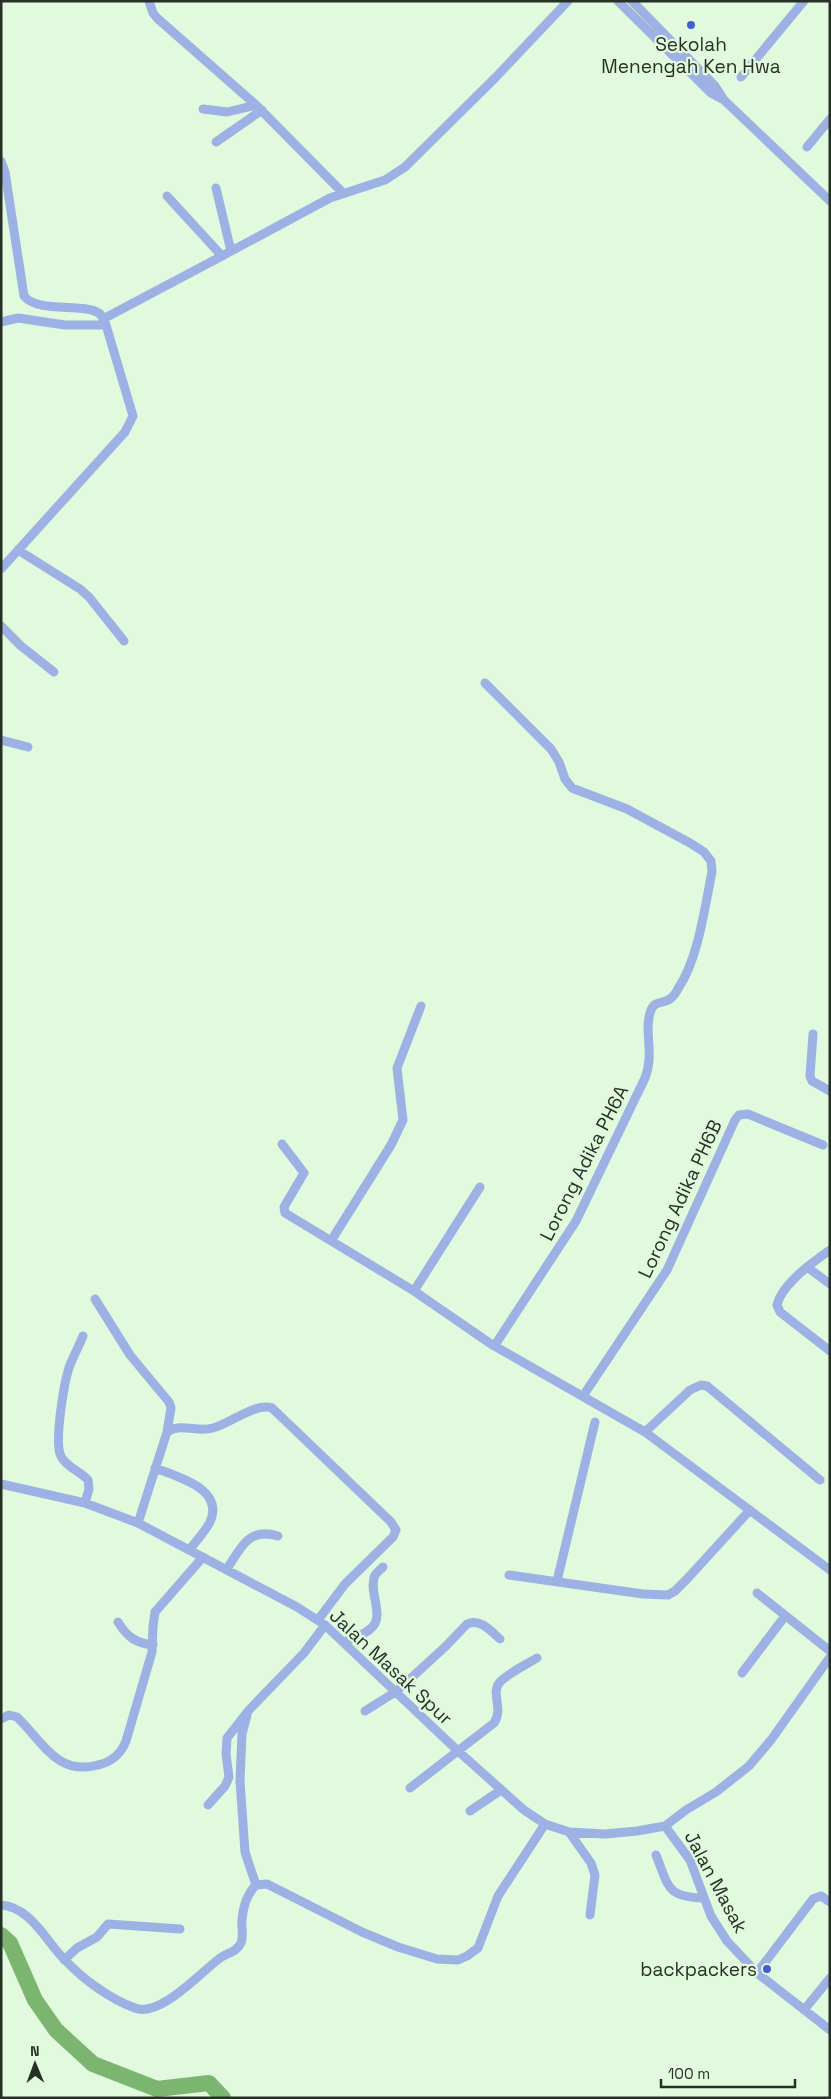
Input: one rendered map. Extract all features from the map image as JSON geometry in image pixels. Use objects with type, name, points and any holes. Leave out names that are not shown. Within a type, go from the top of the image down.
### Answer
[{"type":"street","points":[[149,1],[157,18],[259,108],[343,193]]},
{"type":"street","points":[[1,322],[18,318],[65,325],[104,322],[276,225],[343,193],[385,180],[405,167],[488,85],[568,1]]},
{"type":"street","points":[[618,1],[711,93],[722,98]]},
{"type":"street","points":[[632,1],[715,86],[722,98],[830,200]]},
{"type":"street","points":[[741,77],[804,1]]},
{"type":"street","points":[[204,109],[227,112],[259,108]]},
{"type":"street","points":[[216,142],[259,108]]},
{"type":"street","points":[[806,147],[830,119]]},
{"type":"street","points":[[1,160],[5,172],[24,296],[34,303],[100,314],[132,412],[132,421],[125,432],[1,569]]},
{"type":"street","points":[[216,188],[231,251]]},
{"type":"street","points":[[167,196],[222,256]]},
{"type":"street","points":[[18,550],[85,593],[124,641]]},
{"type":"street","points":[[1,626],[21,646],[54,672]]},
{"type":"street","name":"Lorong Adika PH6A","points":[[485,683],[551,749],[568,785],[609,801],[654,823],[704,852],[711,861],[712,872],[697,944],[689,968],[673,996],[667,1000],[657,1002],[651,1009],[649,1017],[651,1061],[649,1068],[576,1221],[495,1346]]},
{"type":"street","points":[[1,740],[28,748]]},
{"type":"street","points":[[331,1241],[391,1145],[403,1120],[397,1068],[421,1006]]},
{"type":"street","points":[[813,1034],[810,1076],[812,1081],[830,1091]]},
{"type":"street","name":"Lorong Adika PH6B","points":[[583,1396],[667,1270],[735,1120],[739,1115],[748,1114],[823,1145]]},
{"type":"street","points":[[282,1144],[304,1173],[284,1208],[285,1213],[414,1292],[495,1346],[645,1432],[830,1570]]},
{"type":"street","points":[[414,1292],[480,1187]]},
{"type":"street","points":[[830,1250],[807,1267],[780,1298],[777,1305],[780,1312],[830,1351]]},
{"type":"street","points":[[807,1267],[830,1284]]},
{"type":"street","points":[[95,1299],[130,1355],[169,1402],[171,1408],[167,1432],[138,1523]]},
{"type":"street","points":[[83,1336],[69,1366],[60,1414],[59,1444],[60,1455],[65,1462],[88,1480],[89,1489],[84,1503]]},
{"type":"street","points":[[645,1432],[690,1390],[701,1385],[707,1386],[820,1480]]},
{"type":"street","points":[[167,1432],[181,1426],[205,1430],[214,1428],[262,1407],[272,1408],[391,1522],[396,1530],[393,1537],[345,1584],[304,1653],[248,1710],[227,1738],[226,1754],[229,1777],[225,1786],[208,1805]]},
{"type":"street","points":[[557,1581],[595,1422]]},
{"type":"street","points":[[155,1468],[191,1483],[206,1493],[213,1502],[213,1513],[209,1524],[190,1550]]},
{"type":"street","name":"Jalan Masak Spur","points":[[1,1484],[84,1503],[138,1523],[227,1569],[322,1622],[501,1790],[524,1810],[545,1824],[570,1832],[605,1834],[665,1826]]},
{"type":"street","points":[[509,1574],[643,1594],[668,1595],[688,1579],[750,1510]]},
{"type":"street","points":[[227,1569],[250,1537],[269,1533],[278,1536]]},
{"type":"street","points":[[1,1719],[10,1715],[17,1717],[56,1758],[67,1766],[89,1767],[108,1761],[123,1749],[148,1670],[153,1645],[153,1618],[158,1607],[203,1557]]},
{"type":"street","points":[[344,1642],[368,1631],[375,1625],[377,1614],[374,1591],[375,1575],[383,1567]]},
{"type":"street","points":[[757,1594],[830,1650]]},
{"type":"street","points":[[742,1674],[786,1616]]},
{"type":"street","points":[[118,1622],[128,1637],[153,1645]]},
{"type":"street","points":[[365,1711],[397,1691],[467,1624],[471,1622],[481,1624],[500,1639]]},
{"type":"street","points":[[410,1788],[489,1727],[498,1717],[500,1706],[496,1688],[500,1681],[537,1658]]},
{"type":"street","points":[[665,1826],[686,1810],[716,1792],[749,1766],[771,1740],[830,1658]]},
{"type":"street","points":[[248,1710],[242,1734],[240,1781],[245,1852],[256,1885]]},
{"type":"street","points":[[470,1811],[501,1790]]},
{"type":"street","points":[[1,1905],[14,1909],[26,1916],[64,1960],[96,1986],[136,2009],[151,2009],[190,1985],[221,1957],[233,1952],[239,1946],[242,1935],[243,1912],[249,1895],[256,1885],[267,1884],[362,1932],[398,1947],[437,1958],[458,1960],[467,1956],[478,1948],[498,1896],[545,1824]]},
{"type":"street","name":"Jalan Masak","points":[[665,1826],[690,1860],[711,1916],[727,1941],[757,1973],[830,2030]]},
{"type":"street","points":[[570,1832],[591,1863],[596,1875],[590,1915]]},
{"type":"street","points":[[656,1855],[673,1892],[682,1897],[704,1898]]},
{"type":"street","points":[[757,1973],[814,1899],[821,1896],[830,1902]]},
{"type":"street","points":[[64,1960],[77,1948],[97,1937],[108,1924],[180,1929]]},
{"type":"street","points":[[804,2010],[830,1978]]},
{"type":"waterway","points":[[1,1935],[10,1943],[35,2000],[56,2030],[93,2064],[157,2089],[209,2083],[223,2098]]},
{"type":"place","name":"Sekolah Menengah Ken Hwa","points":[[691,25]]},
{"type":"place","name":"backpackers","points":[[767,1969]]}]
